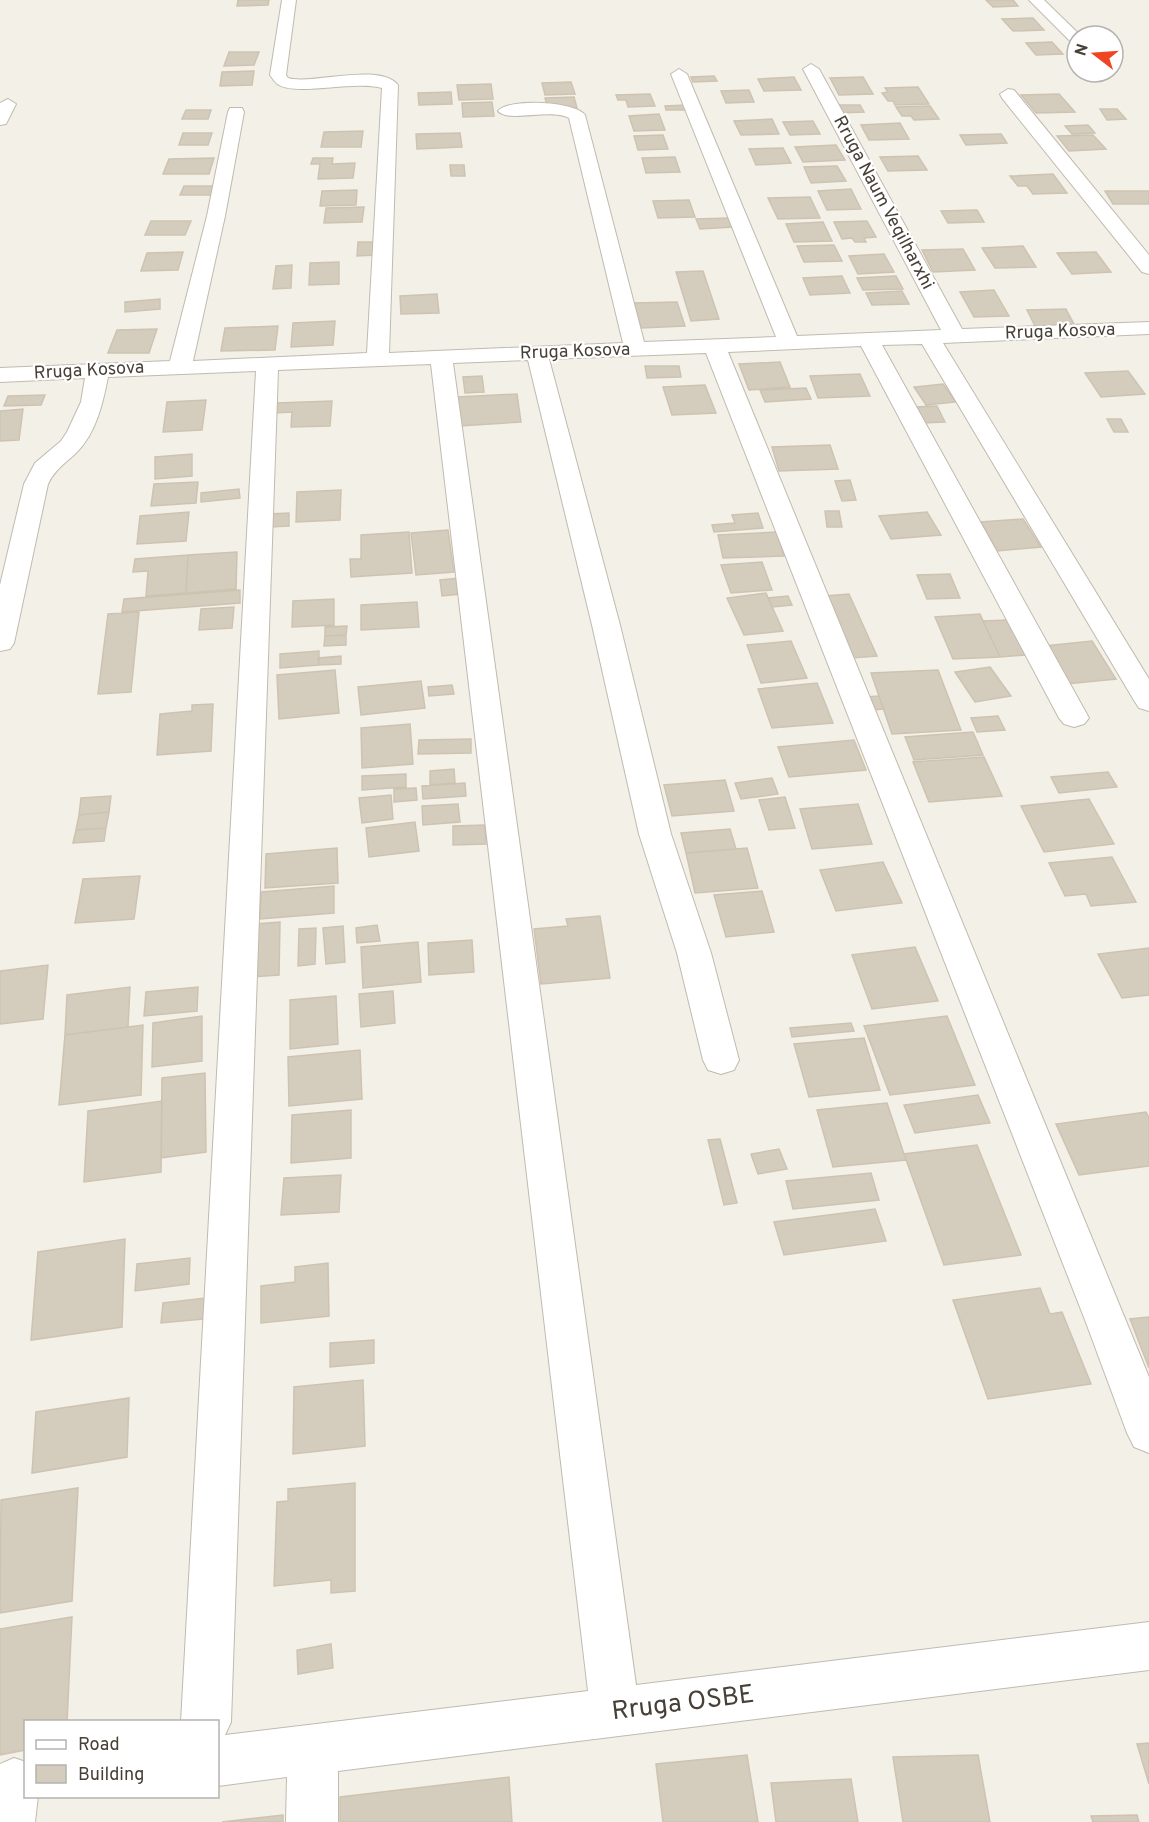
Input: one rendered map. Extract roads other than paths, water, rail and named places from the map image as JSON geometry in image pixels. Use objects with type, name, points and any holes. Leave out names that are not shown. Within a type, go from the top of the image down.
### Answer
[{"type":"street","points":[[289,0],[278,75],[282,81],[290,84],[370,80],[390,85],[378,361]]},
{"type":"street","points":[[1036,0],[1065,28]]},
{"type":"street","name":"Rruga Naum Veqilharxhi","points":[[811,69],[954,336]]},
{"type":"street","points":[[679,74],[789,343]]},
{"type":"street","points":[[1008,94],[1149,268]]},
{"type":"street","points":[[0,120],[8,104]]},
{"type":"street","points":[[506,111],[558,109],[577,115],[635,350]]},
{"type":"street","points":[[180,367],[216,216],[236,112]]},
{"type":"street","name":"Rruga Kosova","points":[[0,375],[1149,328]]},
{"type":"street","points":[[928,337],[1149,702]]},
{"type":"street","points":[[868,340],[1074,718]]},
{"type":"street","points":[[714,346],[1149,1433]]},
{"type":"street","points":[[537,354],[606,625],[655,834],[694,953],[721,1060]]},
{"type":"street","points":[[441,358],[615,1713]]},
{"type":"street","points":[[206,1720],[267,365]]},
{"type":"street","points":[[0,643],[36,484],[44,468],[70,446],[79,432],[92,402],[98,371]]},
{"type":"street","name":"Rruga OSBE","points":[[219,1761],[1149,1646]]},
{"type":"street","points":[[312,1822],[313,1750]]}]
